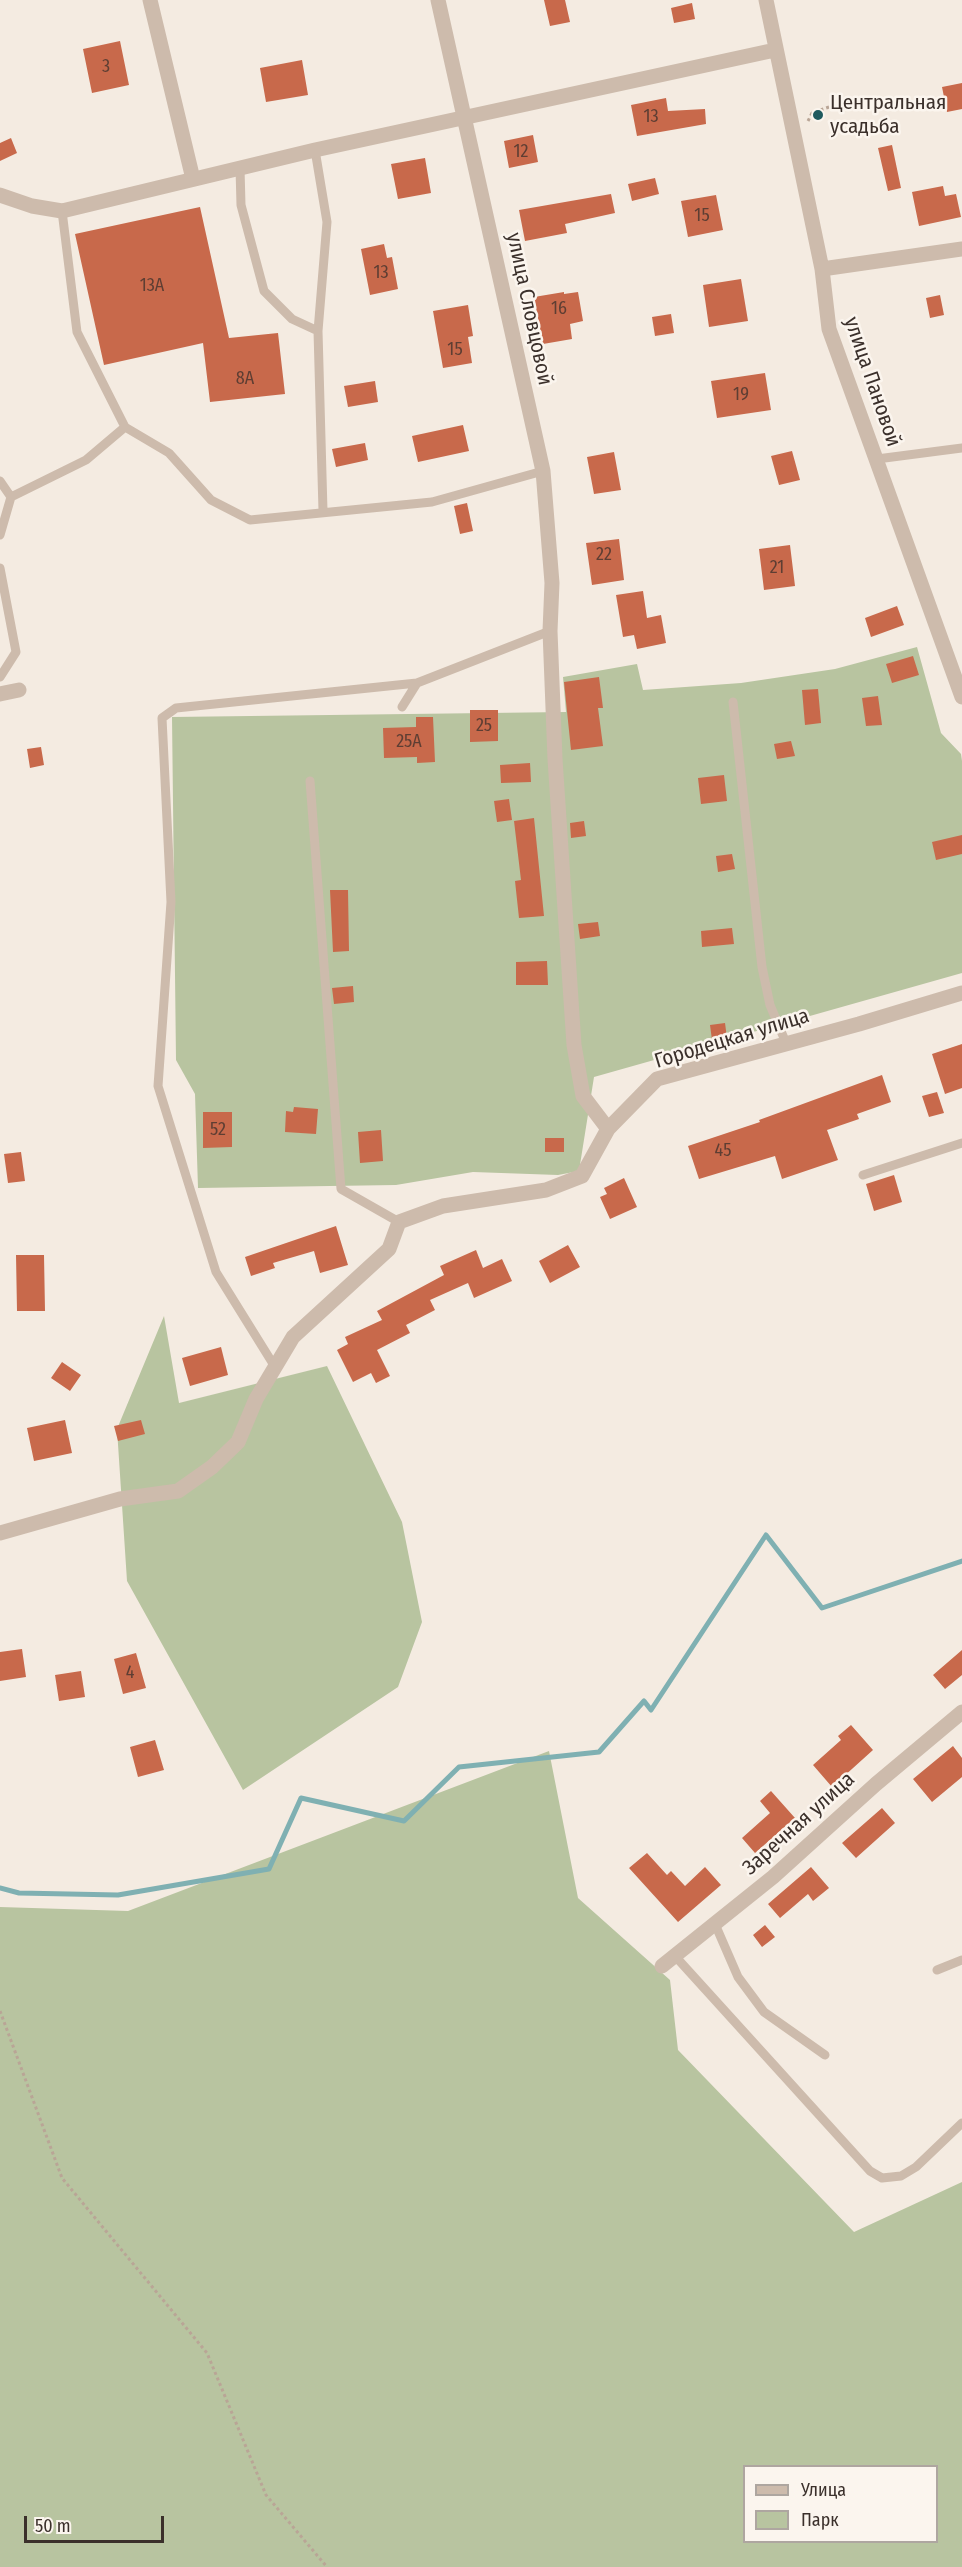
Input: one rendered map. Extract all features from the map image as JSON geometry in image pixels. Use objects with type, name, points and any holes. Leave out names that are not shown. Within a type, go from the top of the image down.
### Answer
[{"type":"street","points":[[150,0],[193,179]]},
{"type":"street","name":"улица Словцовой","points":[[438,0],[543,471],[552,583],[550,630],[555,759],[574,1045],[583,1096],[608,1129]]},
{"type":"street","name":"улица Пановой","points":[[766,0],[822,269],[829,329],[962,697]]},
{"type":"street","points":[[0,195],[32,206],[62,211],[315,150],[775,50]]},
{"type":"street","points":[[822,269],[962,249]]},
{"type":"street","points":[[0,694],[18,690]]},
{"type":"street","name":"Городецкая улица","points":[[399,1222],[442,1206],[546,1190],[582,1176],[608,1129],[657,1079],[962,993]]},
{"type":"street","points":[[0,1533],[120,1499],[178,1491],[212,1467],[237,1442],[256,1399],[293,1337],[389,1249],[399,1222]]},
{"type":"street","name":"Заречная улица","points":[[662,1966],[773,1876],[876,1784],[962,1712]]},
{"type":"lane","points":[[315,150],[327,222],[318,331],[323,511]]},
{"type":"lane","points":[[240,168],[240,206],[264,291],[292,320],[318,331]]},
{"type":"lane","points":[[62,211],[77,332],[125,427],[169,453],[211,500],[250,520],[432,502],[543,471]]},
{"type":"lane","points":[[0,535],[11,497],[86,460],[125,427]]},
{"type":"lane","points":[[877,459],[962,448]]},
{"type":"lane","points":[[0,481],[11,497]]},
{"type":"lane","points":[[0,568],[16,652],[0,677]]},
{"type":"lane","points":[[275,1367],[216,1272],[158,1086],[171,902],[162,718],[176,708],[417,683],[550,630]]},
{"type":"lane","points":[[402,707],[417,683]]},
{"type":"lane","points":[[733,702],[762,967],[770,1005],[786,1043]]},
{"type":"lane","points":[[310,781],[341,1189],[399,1222]]},
{"type":"lane","points":[[863,1175],[962,1143]]},
{"type":"lane","points":[[714,1924],[738,1977],[764,2012],[825,2055]]},
{"type":"lane","points":[[675,1956],[870,2172],[882,2178],[901,2176],[916,2167],[962,2123]]},
{"type":"lane","points":[[937,1970],[962,1960]]},
{"type":"path","points":[[794,137],[802,134],[812,113],[829,107]]},
{"type":"path","points":[[0,2012],[62,2178],[207,2353],[266,2495],[327,2567]]},
{"type":"green space","points":[[917,647],[941,733],[961,754],[962,761],[962,973],[594,1077],[579,1171],[558,1175],[473,1172],[396,1185],[198,1188],[195,1094],[176,1060],[172,717],[566,712],[563,677],[637,664],[643,690],[741,683],[835,669]]},
{"type":"green space","points":[[164,1316],[179,1403],[327,1366],[402,1522],[422,1622],[398,1687],[243,1790],[127,1581],[117,1429]]},
{"type":"green space","points":[[549,1751],[578,1898],[670,1980],[678,2050],[854,2232],[962,2182],[962,2567],[0,2567],[0,1907],[128,1911]]},
{"type":"building","points":[[544,0],[565,0],[570,22],[550,26]]},
{"type":"building","points":[[692,3],[695,19],[674,23],[671,8]]},
{"type":"building","points":[[120,41],[129,85],[92,93],[83,49]]},
{"type":"building","points":[[302,60],[308,95],[266,102],[260,68]]},
{"type":"building","points":[[962,83],[962,109],[947,112],[942,87]]},
{"type":"building","points":[[666,98],[668,111],[705,109],[706,124],[637,136],[631,105]]},
{"type":"building","points":[[533,135],[538,162],[509,168],[504,141]]},
{"type":"building","points":[[11,138],[17,153],[0,161],[0,143]]},
{"type":"building","points":[[892,145],[901,188],[888,191],[878,148]]},
{"type":"building","points":[[425,158],[431,193],[398,199],[391,164]]},
{"type":"building","points":[[655,178],[659,194],[632,201],[628,184]]},
{"type":"building","points":[[943,186],[945,196],[956,194],[961,217],[919,226],[912,192]]},
{"type":"building","points":[[611,194],[615,213],[565,224],[567,233],[525,241],[519,210]]},
{"type":"building","points":[[716,195],[723,230],[688,237],[681,201]]},
{"type":"building","points":[[200,207],[229,338],[278,333],[285,394],[210,402],[203,343],[104,365],[75,234]]},
{"type":"building","points":[[384,244],[387,258],[392,257],[398,289],[370,295],[361,249]]},
{"type":"building","points":[[741,279],[748,321],[709,327],[703,285]]},
{"type":"building","points":[[564,292],[564,294],[578,292],[583,321],[570,324],[572,339],[543,344],[534,297]]},
{"type":"building","points":[[940,295],[944,315],[930,318],[926,298]]},
{"type":"building","points":[[468,305],[473,336],[468,337],[472,363],[443,368],[433,311]]},
{"type":"building","points":[[671,314],[674,333],[655,336],[652,317]]},
{"type":"building","points":[[765,373],[771,410],[717,418],[711,381]]},
{"type":"building","points":[[375,381],[378,402],[348,407],[344,386]]},
{"type":"building","points":[[463,425],[469,451],[418,462],[412,436]]},
{"type":"building","points":[[365,443],[368,460],[336,467],[332,449]]},
{"type":"building","points":[[792,451],[800,480],[779,485],[771,456]]},
{"type":"building","points":[[614,452],[621,490],[594,494],[587,457]]},
{"type":"building","points":[[467,503],[473,531],[460,534],[454,506]]},
{"type":"building","points":[[619,539],[624,580],[592,585],[586,543]]},
{"type":"building","points":[[790,545],[795,586],[764,590],[759,549]]},
{"type":"building","points":[[643,591],[647,618],[661,615],[666,643],[637,649],[634,635],[623,637],[616,595]]},
{"type":"building","points":[[897,606],[904,625],[871,637],[865,618]]},
{"type":"building","points":[[913,656],[919,675],[892,683],[886,664]]},
{"type":"building","points":[[599,677],[603,708],[598,708],[603,746],[571,750],[564,682]]},
{"type":"building","points":[[818,689],[821,723],[805,725],[802,690]]},
{"type":"building","points":[[878,696],[882,725],[866,726],[862,698]]},
{"type":"building","points":[[470,710],[498,710],[498,741],[470,742]]},
{"type":"building","points":[[416,717],[433,717],[435,762],[417,763],[417,757],[384,758],[383,728],[416,727]]},
{"type":"building","points":[[791,741],[795,756],[777,759],[774,744]]},
{"type":"building","points":[[41,747],[44,765],[30,768],[27,749]]},
{"type":"building","points":[[530,763],[531,782],[501,783],[500,765]]},
{"type":"building","points":[[724,775],[727,801],[701,804],[698,778]]},
{"type":"building","points":[[509,799],[512,820],[497,822],[494,801]]},
{"type":"building","points":[[534,818],[544,916],[519,918],[515,881],[521,880],[514,821]]},
{"type":"building","points":[[584,821],[586,836],[571,838],[570,823]]},
{"type":"building","points":[[962,835],[962,854],[936,860],[932,842]]},
{"type":"building","points":[[732,854],[735,869],[718,872],[716,856]]},
{"type":"building","points":[[330,890],[348,890],[349,951],[333,952]]},
{"type":"building","points":[[598,922],[600,936],[580,939],[578,924]]},
{"type":"building","points":[[732,928],[734,944],[702,947],[701,931]]},
{"type":"building","points":[[547,961],[548,985],[516,985],[516,962]]},
{"type":"building","points":[[353,986],[354,1002],[334,1004],[332,988]]},
{"type":"building","points":[[725,1023],[727,1038],[712,1040],[710,1025]]},
{"type":"building","points":[[962,1044],[962,1088],[945,1094],[932,1054]]},
{"type":"building","points":[[882,1075],[891,1102],[857,1114],[859,1119],[827,1130],[838,1160],[782,1179],[775,1156],[699,1179],[688,1146],[760,1122],[759,1120]]},
{"type":"building","points":[[937,1092],[944,1113],[929,1117],[922,1096]]},
{"type":"building","points":[[294,1107],[318,1109],[316,1134],[285,1132],[286,1111],[293,1112]]},
{"type":"building","points":[[203,1112],[232,1112],[232,1147],[203,1148]]},
{"type":"building","points":[[381,1130],[383,1161],[360,1163],[358,1132]]},
{"type":"building","points":[[545,1138],[564,1138],[564,1152],[545,1152]]},
{"type":"building","points":[[21,1152],[25,1181],[8,1183],[4,1154]]},
{"type":"building","points":[[894,1175],[902,1202],[874,1211],[866,1184]]},
{"type":"building","points":[[624,1178],[637,1207],[610,1219],[600,1197],[607,1194],[604,1188]]},
{"type":"building","points":[[336,1226],[348,1265],[320,1273],[314,1251],[273,1263],[275,1268],[251,1276],[245,1257]]},
{"type":"building","points":[[568,1245],[580,1267],[550,1283],[539,1261]]},
{"type":"building","points":[[476,1250],[483,1268],[502,1259],[512,1281],[474,1298],[468,1283],[430,1300],[435,1310],[406,1325],[410,1333],[377,1350],[390,1376],[376,1383],[371,1373],[353,1382],[337,1350],[348,1344],[345,1337],[382,1320],[377,1311],[444,1275],[440,1266]]},
{"type":"building","points":[[16,1255],[44,1255],[45,1311],[17,1311]]},
{"type":"building","points":[[221,1347],[228,1375],[190,1386],[182,1358]]},
{"type":"building","points":[[62,1362],[81,1375],[70,1391],[51,1378]]},
{"type":"building","points":[[65,1420],[72,1453],[34,1461],[27,1428]]},
{"type":"building","points":[[141,1420],[145,1434],[118,1441],[114,1426]]},
{"type":"building","points":[[22,1649],[26,1677],[0,1681],[0,1652]]},
{"type":"building","points":[[962,1650],[962,1675],[945,1689],[933,1675]]},
{"type":"building","points":[[136,1653],[146,1688],[123,1694],[114,1659]]},
{"type":"building","points":[[81,1671],[85,1697],[59,1701],[55,1675]]},
{"type":"building","points":[[851,1725],[873,1750],[832,1787],[813,1765],[841,1740],[838,1736]]},
{"type":"building","points":[[155,1740],[164,1770],[138,1777],[130,1747]]},
{"type":"building","points":[[953,1746],[962,1758],[962,1777],[932,1802],[913,1779]]},
{"type":"building","points":[[771,1791],[795,1818],[755,1853],[742,1838],[770,1813],[760,1801]]},
{"type":"building","points":[[882,1808],[895,1823],[856,1858],[842,1843]]},
{"type":"building","points":[[647,1853],[667,1875],[671,1871],[685,1886],[705,1867],[721,1885],[678,1922],[629,1868]]},
{"type":"building","points":[[811,1867],[829,1888],[813,1901],[808,1894],[780,1918],[768,1904]]},
{"type":"building","points":[[765,1925],[775,1937],[762,1947],[753,1935]]},
{"type":"waterway","points":[[0,1888],[19,1893],[118,1895],[269,1869],[301,1798],[404,1821],[459,1767],[599,1752],[644,1701],[651,1710],[766,1535],[822,1608],[962,1561]]},
{"type":"place","name":"Центральная усадьба","points":[[818,115]]}]
